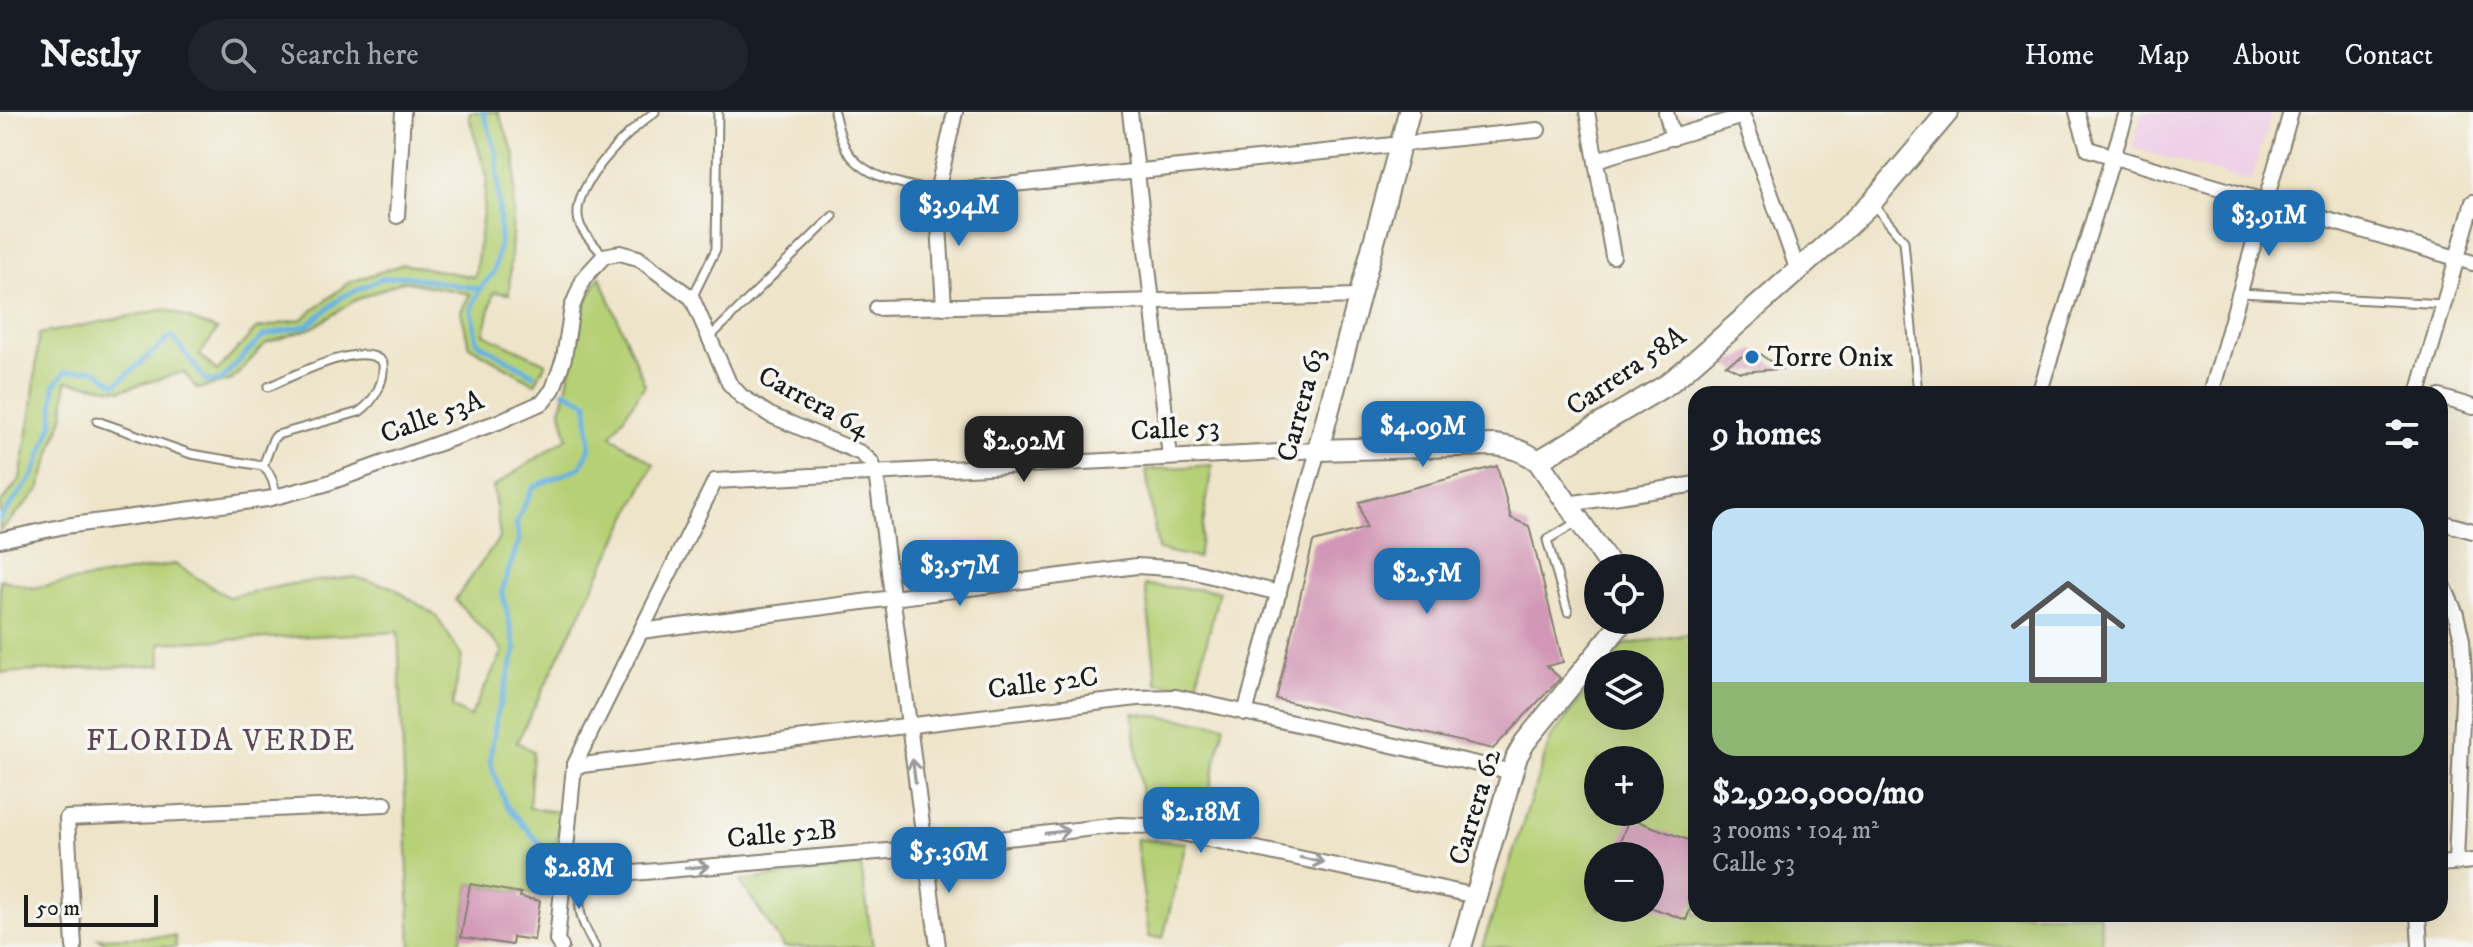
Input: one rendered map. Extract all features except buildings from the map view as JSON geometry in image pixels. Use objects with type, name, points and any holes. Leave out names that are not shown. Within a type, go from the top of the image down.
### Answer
[{"type":"street","points":[[397,216],[403,112]]},
{"type":"street","points":[[944,307],[937,192],[955,112]]},
{"type":"street","points":[[1130,112],[1170,457]]},
{"type":"street","name":"Carrera 63","points":[[1245,713],[1409,112]]},
{"type":"street","points":[[1587,112],[1613,256]]},
{"type":"street","points":[[1666,112],[1673,138]]},
{"type":"street","name":"Carrera 58A","points":[[1538,461],[1668,384],[1872,202],[1948,112]]},
{"type":"street","points":[[2077,112],[2088,149],[2473,263]]},
{"type":"street","points":[[2041,386],[2127,112]]},
{"type":"street","points":[[2213,386],[2291,112]]},
{"type":"street","points":[[1596,160],[1742,114],[1798,271]]},
{"type":"street","points":[[937,192],[1538,130]]},
{"type":"street","points":[[2424,386],[2473,202]]},
{"type":"street","points":[[604,256],[620,253],[638,258],[692,298]]},
{"type":"street","name":"Calle 53A","points":[[0,540],[65,526],[276,496],[325,484],[498,422],[543,402],[553,389],[564,358],[572,307],[584,278],[604,256]]},
{"type":"street","points":[[877,308],[1359,296]]},
{"type":"street","name":"Carrera 64","points":[[692,298],[729,383],[754,406],[861,453],[876,472],[938,947]]},
{"type":"street","points":[[2448,399],[2473,407]]},
{"type":"street","name":"Calle 53","points":[[641,631],[715,481],[1318,450],[1494,445],[1510,446],[1538,461]]},
{"type":"street","points":[[1538,461],[1602,554]]},
{"type":"street","points":[[1574,512],[1688,486]]},
{"type":"street","points":[[2448,524],[2473,531]]},
{"type":"street","points":[[554,945],[574,766],[641,631],[1137,566],[1184,569],[1279,593]]},
{"type":"street","points":[[2448,596],[2462,640],[2464,675],[2456,861]]},
{"type":"street","name":"Carrera 62","points":[[1461,947],[1517,756],[1613,634]]},
{"type":"street","name":"Calle 52C","points":[[574,766],[908,725],[1176,697],[1513,772]]},
{"type":"street","points":[[74,947],[67,818],[385,804]]},
{"type":"street","points":[[2457,828],[2473,818]]},
{"type":"street","name":"Calle 52B","points":[[563,879],[923,848],[1119,825],[1149,826],[1476,896]]},
{"type":"street","points":[[2448,862],[2473,861]]},
{"type":"street","points":[[2418,922],[2420,947]]},
{"type":"lane","points":[[604,256],[580,225],[578,213],[582,192],[615,146],[655,112]]},
{"type":"lane","points":[[692,298],[716,249],[718,112]]},
{"type":"lane","points":[[834,112],[846,148],[859,165],[897,183],[937,192]]},
{"type":"lane","points":[[1872,202],[1904,241],[1917,386]]},
{"type":"lane","points":[[709,339],[833,216]]},
{"type":"lane","points":[[2240,293],[2444,304]]},
{"type":"lane","points":[[263,466],[277,435],[359,412],[366,407],[382,383],[383,363],[373,354],[360,353],[268,387]]},
{"type":"lane","points":[[97,421],[191,454],[263,466],[274,484],[276,496]]},
{"type":"lane","points":[[1568,612],[1547,540],[1574,512]]},
{"type":"lane","points":[[590,876],[582,888],[579,913],[595,947]]},
{"type":"shaded area","points":[[2142,112],[2272,112],[2251,182],[2132,148]]},
{"type":"green space","points":[[470,112],[498,112],[516,158],[509,294],[494,292],[484,334],[546,363],[535,384],[469,346],[461,311],[470,294],[403,281],[356,300],[312,328],[266,343],[232,380],[197,389],[184,372],[121,390],[66,381],[64,414],[39,490],[0,531],[0,504],[20,479],[32,407],[39,334],[166,309],[217,330],[200,355],[217,371],[256,329],[302,319],[348,283],[403,264],[475,277],[487,177]]},
{"type":"green space","points":[[600,276],[645,385],[611,436],[654,464],[517,742],[533,751],[529,808],[561,812],[549,897],[470,884],[459,947],[411,947],[398,632],[160,643],[161,665],[0,673],[0,579],[32,588],[175,564],[228,597],[291,584],[354,577],[392,587],[436,616],[462,656],[452,707],[470,717],[503,651],[455,600],[500,537],[493,487],[567,438],[561,410],[586,303]]},
{"type":"green space","points":[[1212,465],[1198,558],[1158,550],[1146,470]]},
{"type":"green space","points":[[1145,585],[1219,591],[1196,687],[1157,683]]},
{"type":"green space","points":[[1688,634],[1688,922],[2100,922],[2103,947],[1482,947],[1551,738],[1584,695],[1584,730],[1664,730],[1664,650],[1619,650],[1623,645]]},
{"type":"green space","points":[[1133,713],[1224,725],[1203,819],[1143,810]]},
{"type":"green space","points":[[1136,839],[1186,843],[1163,938],[1149,937]]},
{"type":"green space","points":[[861,866],[873,947],[784,947],[740,881]]},
{"type":"green space","points":[[175,936],[176,947],[111,947],[98,938]]},
{"type":"waterway","points":[[483,112],[497,153],[500,241],[494,272],[480,289],[471,308],[477,342],[534,375]]},
{"type":"waterway","points":[[0,519],[33,476],[53,423],[54,386],[65,372],[93,369],[116,384],[172,336],[206,381],[220,381],[263,336],[308,325],[342,297],[381,279],[404,276],[480,289]]},
{"type":"waterway","points":[[550,856],[506,805],[490,762],[496,718],[516,650],[502,591],[519,540],[516,523],[533,487],[581,467],[590,447],[587,402],[564,391]]},
{"type":"place","name":"Torre Onix","points":[[1752,357]]},
{"type":"district","name":"FLORIDA VERDE","points":[[221,741]]}]
